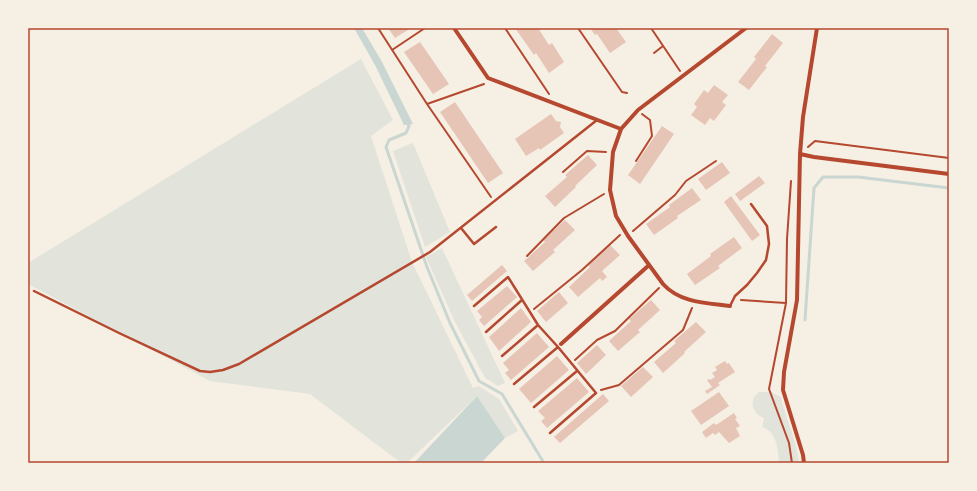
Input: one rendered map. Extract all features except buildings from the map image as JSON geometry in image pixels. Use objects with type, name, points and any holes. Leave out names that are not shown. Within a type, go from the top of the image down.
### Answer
[{"type":"street","points":[[454,28],[488,78],[621,129]]},
{"type":"street","points":[[730,306],[695,301],[681,297],[667,289],[648,266],[624,231],[616,216],[610,190],[613,152],[621,129],[638,110],[746,28]]},
{"type":"street","points":[[804,463],[803,455],[783,390],[784,372],[797,300],[800,154],[803,117],[816,28]]},
{"type":"street","points":[[800,154],[949,174]]},
{"type":"street","points":[[559,346],[648,266]]},
{"type":"lane","points":[[34,291],[200,371],[210,372],[223,370],[239,364],[430,252],[598,120]]},
{"type":"lane","points":[[730,306],[735,296],[757,274],[766,260],[769,244],[767,226],[751,204]]},
{"type":"lane","points":[[461,228],[474,244],[496,228]]},
{"type":"lane","points":[[474,306],[508,277],[538,325],[559,346],[571,364],[595,392],[596,394],[550,433]]},
{"type":"lane","points":[[486,332],[522,300]]},
{"type":"lane","points":[[502,356],[538,325]]},
{"type":"lane","points":[[514,384],[559,346]]},
{"type":"lane","points":[[534,407],[577,370]]},
{"type":"path","points":[[378,28],[427,104],[494,202]]},
{"type":"path","points":[[392,50],[425,28]]},
{"type":"path","points":[[505,28],[556,104]]},
{"type":"path","points":[[578,28],[622,92],[627,93]]},
{"type":"path","points":[[651,28],[683,75]]},
{"type":"path","points":[[654,53],[663,46]]},
{"type":"path","points":[[427,104],[483,85],[488,78]]},
{"type":"path","points":[[636,161],[652,136],[650,120],[638,110]]},
{"type":"path","points":[[800,154],[815,141],[949,158]]},
{"type":"path","points":[[563,172],[587,151],[613,152]]},
{"type":"path","points":[[628,236],[675,195],[686,181],[716,161]]},
{"type":"path","points":[[792,177],[787,239],[786,303],[769,389],[789,443],[792,463]]},
{"type":"path","points":[[527,256],[564,218],[610,190]]},
{"type":"path","points":[[530,312],[582,270],[624,231]]},
{"type":"path","points":[[571,364],[597,340],[614,331],[663,284]]},
{"type":"path","points":[[730,306],[741,300],[786,303]]},
{"type":"path","points":[[595,392],[619,385],[683,330],[695,301]]},
{"type":"shaded area","points":[[354,28],[362,28],[382,62],[413,124],[404,125],[375,65]]},
{"type":"shaded area","points":[[361,59],[393,120],[371,136],[412,262],[473,388],[479,386],[499,399],[518,431],[505,438],[477,396],[407,463],[401,463],[310,394],[210,381],[28,284],[28,263]]},
{"type":"shaded area","points":[[413,143],[450,232],[425,247],[393,151]]},
{"type":"shaded area","points":[[442,248],[505,383],[498,386],[485,378],[455,322],[426,257]]},
{"type":"shaded area","points":[[759,392],[771,392],[781,397],[796,446],[799,463],[779,463],[774,437],[767,429],[762,427],[764,418],[754,410],[753,407],[754,397]]},
{"type":"shaded area","points":[[477,396],[505,438],[481,463],[414,463]]},
{"type":"waterway","points":[[407,122],[409,126],[406,133],[389,140],[386,147],[427,267],[450,323],[479,381],[502,394],[544,463]]},
{"type":"waterway","points":[[805,320],[814,188],[823,177],[858,177],[949,188]]}]
